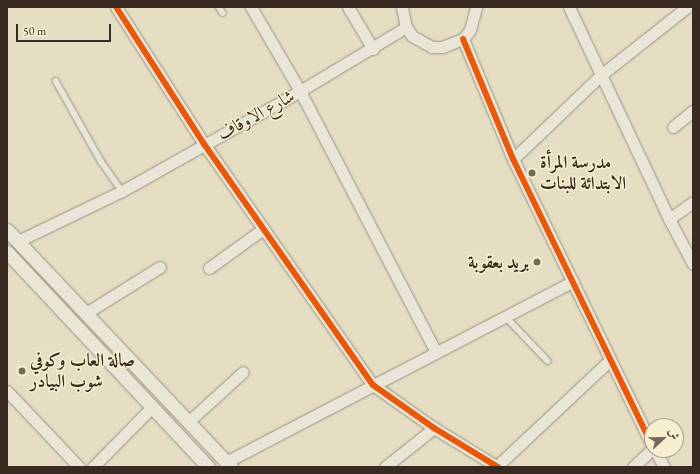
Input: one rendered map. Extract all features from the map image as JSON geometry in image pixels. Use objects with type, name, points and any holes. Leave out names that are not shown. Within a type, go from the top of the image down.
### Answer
[{"type":"street","points":[[116,7],[204,144],[373,385],[434,428],[497,466],[610,360]]},
{"type":"street","points":[[251,7],[300,91],[436,352]]},
{"type":"street","points":[[348,7],[373,49]]},
{"type":"street","points":[[402,7],[406,27],[412,36],[432,47],[453,44],[463,39],[470,30],[476,7]]},
{"type":"street","points":[[569,7],[669,219],[693,264]]},
{"type":"street","points":[[514,159],[601,75],[687,7]]},
{"type":"street","name":"شارع الاوقاف","points":[[18,241],[122,191],[373,49],[406,27]]},
{"type":"street","points":[[463,39],[514,159],[644,429]]},
{"type":"street","points":[[673,127],[693,111]]},
{"type":"street","points":[[669,219],[693,202]]},
{"type":"street","points":[[209,268],[263,229]]},
{"type":"street","points":[[7,230],[228,465],[373,385],[573,281]]},
{"type":"street","points":[[7,252],[208,467]]},
{"type":"street","points":[[86,313],[160,267]]},
{"type":"street","points":[[188,422],[243,372]]},
{"type":"street","points":[[7,391],[80,467]]},
{"type":"street","points":[[93,467],[152,407]]},
{"type":"street","points":[[385,467],[434,428]]},
{"type":"street","points":[[633,467],[644,458]]},
{"type":"street","points":[[658,458],[664,467]]},
{"type":"lane","points":[[219,7],[223,13]]},
{"type":"lane","points":[[56,82],[101,161],[122,191]]},
{"type":"lane","points":[[505,316],[548,361]]},
{"type":"cycle path","points":[[116,7],[204,144],[373,385],[434,428],[498,467]]},
{"type":"cycle path","points":[[463,39],[513,159],[644,429]]},
{"type":"place","name":"مدرسة المرأة الابتدائة للبنات","points":[[532,173]]},
{"type":"place","name":"بريد بعقوبة","points":[[537,262]]},
{"type":"place","name":"صالة العاب وكوفي شوب البيادر","points":[[22,371]]}]
